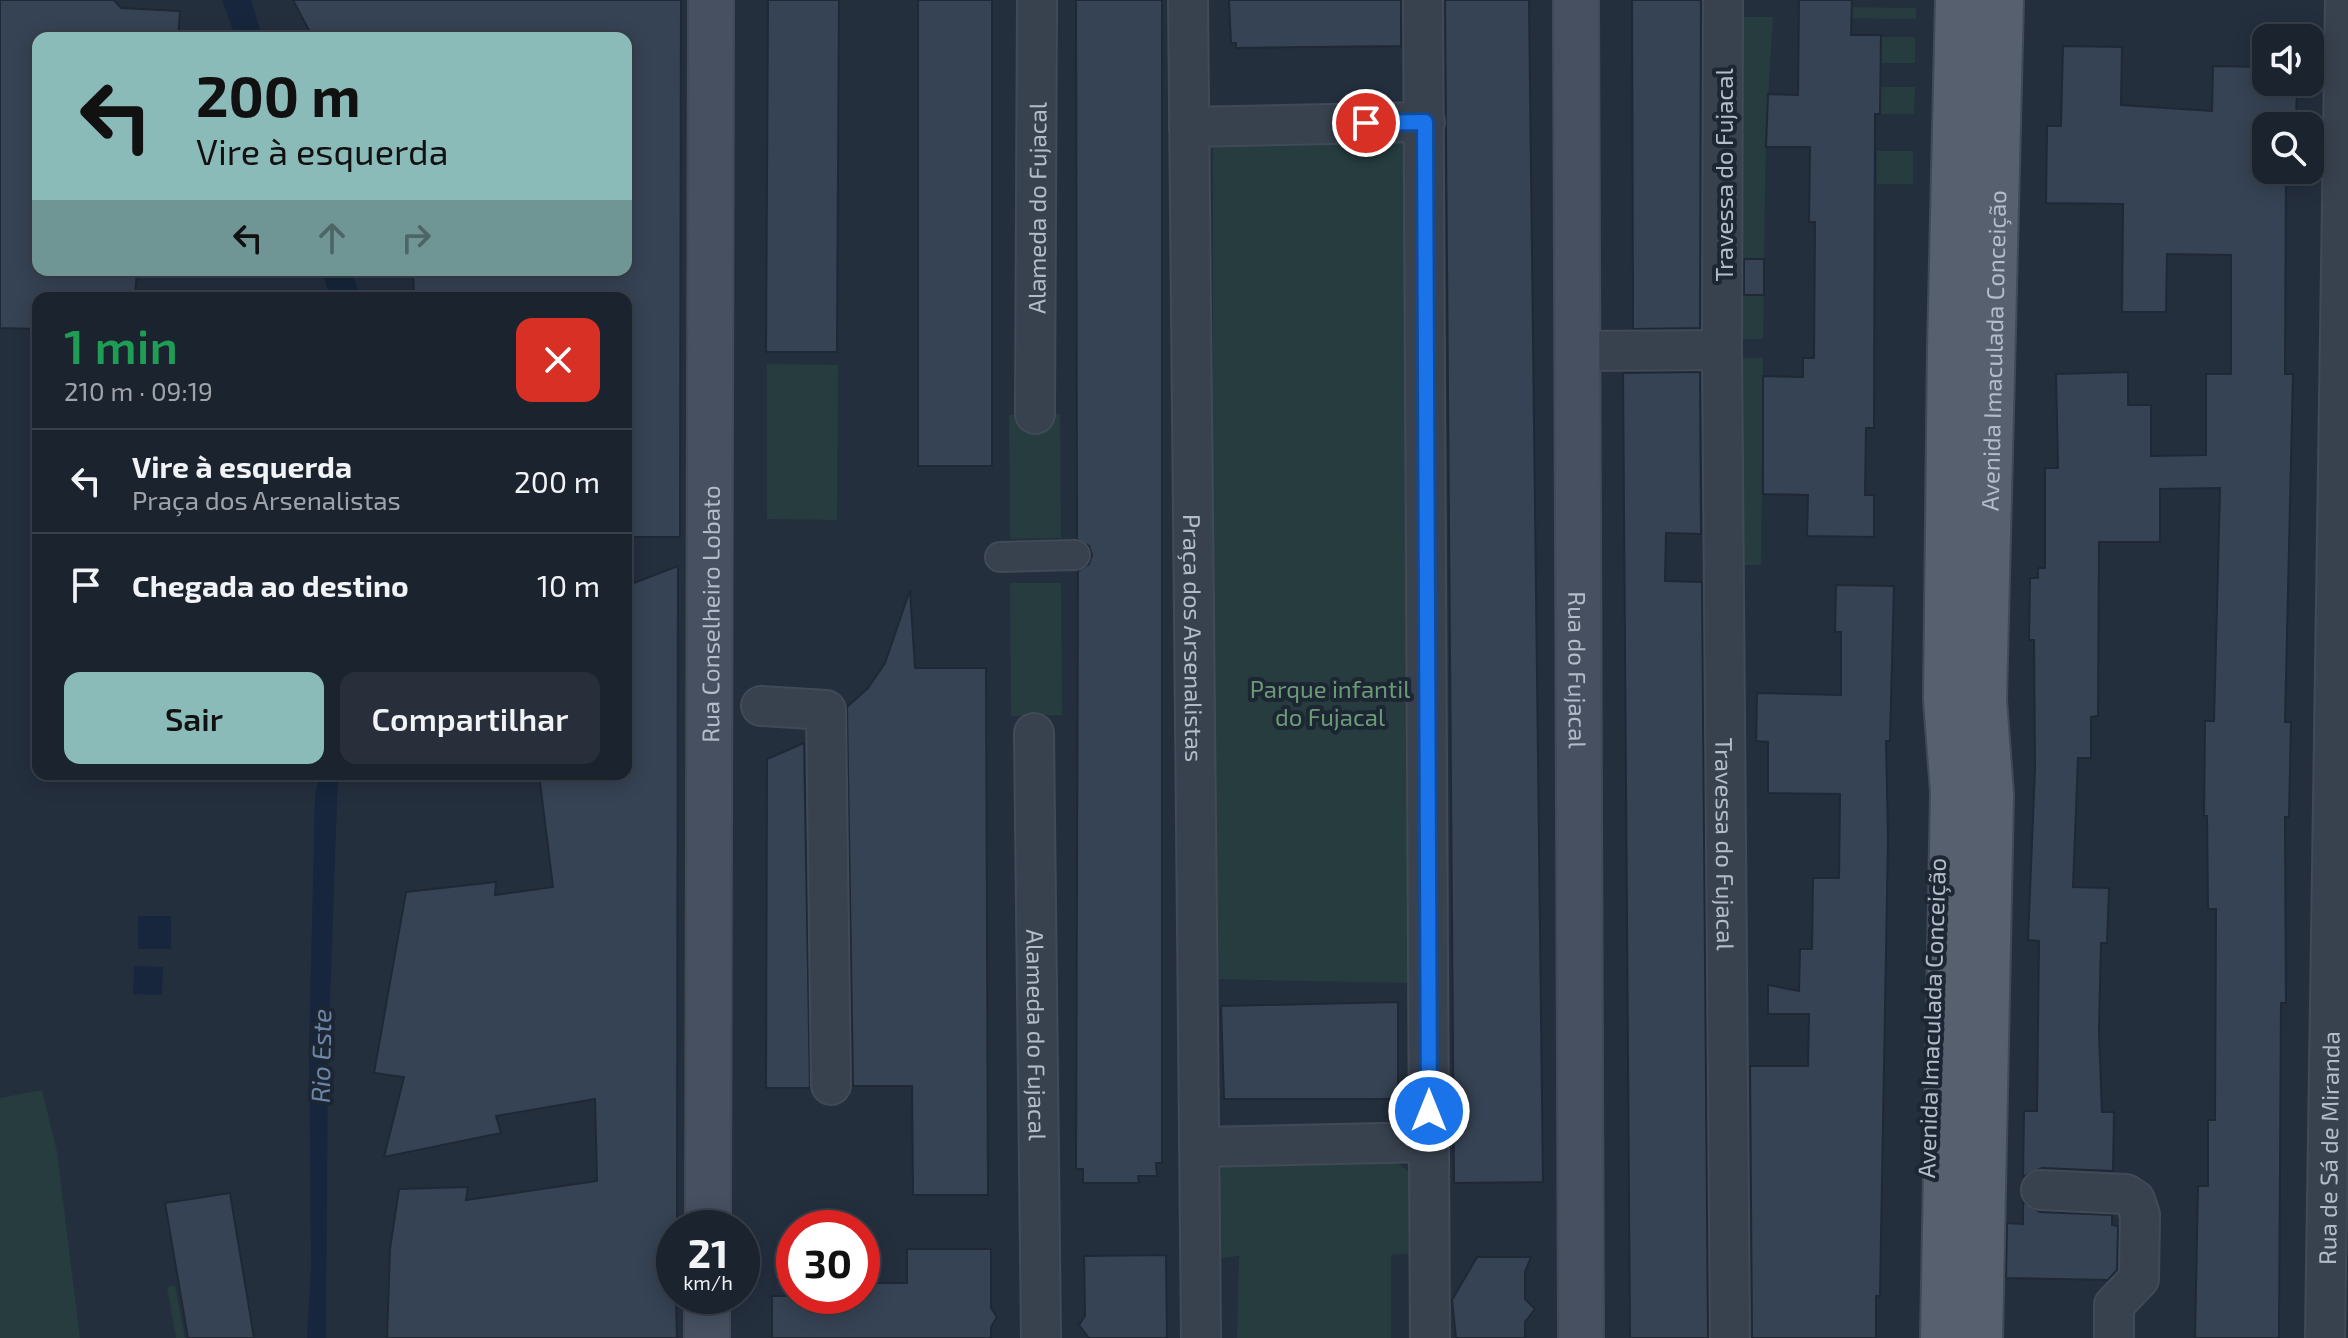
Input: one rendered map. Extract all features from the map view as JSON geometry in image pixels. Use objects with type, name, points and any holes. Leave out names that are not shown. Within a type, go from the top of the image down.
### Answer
[{"type":"main road","name":"Rua Conselheiro Lobato","points":[[708,1210],[711,0]]},
{"type":"main road","name":"Rua do Fujacal","points":[[1576,0],[1581,1338]]},
{"type":"main road","name":"Avenida Imaculada Conceição","points":[[1958,0],[1965,699],[1974,787],[1961,1338]]},
{"type":"main road","name":"Avenida Imaculada Conceição","points":[[1943,1338],[1953,792],[1965,699],[2001,0]]},
{"type":"main road","name":"Avenida Imaculada Conceição","points":[[1921,1338],[1938,784],[1965,699]]},
{"type":"main road","name":"Avenida Imaculada Conceição","points":[[1965,699],[1991,795],[1980,1338]]},
{"type":"main road","points":[[707,1314],[707,1338]]},
{"type":"street","name":"Alameda do Fujacal","points":[[1035,414],[1037,0]]},
{"type":"street","name":"Praça dos Arsenalistas","points":[[1188,0],[1201,1338]]},
{"type":"street","points":[[1423,0],[1430,1338]]},
{"type":"street","name":"Travessa do Fujacal","points":[[1723,0],[1722,350],[1730,1338]]},
{"type":"street","name":"Rua de Sá de Miranda","points":[[2325,1338],[2337,1074],[2342,0]]},
{"type":"street","points":[[1189,127],[1425,122]]},
{"type":"street","points":[[1577,351],[1722,350]]},
{"type":"street","points":[[1000,557],[1075,555]]},
{"type":"street","points":[[761,706],[826,710],[831,1085]]},
{"type":"street","name":"Alameda do Fujacal","points":[[1034,733],[1041,1338]]},
{"type":"street","points":[[1200,1147],[1429,1142]]},
{"type":"street","points":[[2041,1190],[2126,1194],[2135,1200],[2140,1215],[2139,1279],[2114,1305],[2114,1338]]},
{"type":"green space","points":[[1832,7],[1916,8],[1916,19],[1832,18]]},
{"type":"green space","points":[[1743,17],[1773,17],[1766,128],[1764,259],[1740,259]]},
{"type":"green space","points":[[1881,37],[1915,37],[1915,63],[1881,63]]},
{"type":"green space","points":[[1880,87],[1915,87],[1914,114],[1880,114]]},
{"type":"green space","name":"Parque infantil do Fujacal","points":[[1407,136],[1411,983],[1213,979],[1213,137]]},
{"type":"green space","points":[[1877,151],[1913,151],[1913,184],[1877,184]]},
{"type":"green space","points":[[1740,295],[1764,295],[1763,339],[1740,339]]},
{"type":"green space","points":[[1740,358],[1763,358],[1761,565],[1738,565]]},
{"type":"green space","points":[[767,364],[838,365],[837,520],[767,519]]},
{"type":"green space","points":[[1060,414],[1061,538],[1010,539],[1009,415]]},
{"type":"green space","points":[[1010,583],[1061,583],[1062,715],[1011,716]]},
{"type":"green space","points":[[42,1090],[57,1152],[80,1338],[0,1338],[0,1098]]},
{"type":"green space","points":[[1390,1158],[1411,1173],[1413,1253],[1391,1255],[1391,1338],[1237,1338],[1239,1256],[1212,1259],[1208,1181],[1227,1161]]},
{"type":"green space","points":[[175,1285],[185,1338],[176,1338],[167,1287]]},
{"type":"water","points":[[222,0],[251,0],[261,32],[234,32]]},
{"type":"water","points":[[324,276],[354,276],[358,292],[328,292]]},
{"type":"water","name":"Rio Este","points":[[318,780],[338,780],[328,1059],[326,1338],[307,1338],[311,1268],[309,1045]]},
{"type":"water","points":[[138,916],[171,916],[171,949],[138,949]]},
{"type":"water","points":[[134,966],[163,967],[162,995],[133,994]]},
{"type":"building","points":[[0,0],[114,0],[121,8],[180,11],[178,32],[32,32],[32,276],[137,276],[135,292],[32,292],[32,329],[0,328]]},
{"type":"building","points":[[293,0],[681,0],[680,537],[632,537],[632,292],[414,292],[413,276],[632,276],[632,32],[310,32]]},
{"type":"building","points":[[768,0],[839,0],[837,352],[766,352]]},
{"type":"building","points":[[918,0],[992,0],[992,466],[918,466]]},
{"type":"building","points":[[1076,0],[1162,0],[1162,1163],[1156,1163],[1157,1176],[1138,1176],[1139,1183],[1083,1183],[1083,1169],[1076,1169],[1078,571],[1089,564],[1092,555],[1089,546],[1077,539]]},
{"type":"building","points":[[1229,0],[1401,0],[1401,46],[1236,48],[1236,43],[1231,43]]},
{"type":"building","points":[[1445,0],[1529,0],[1543,1182],[1454,1183]]},
{"type":"building","points":[[1632,0],[1701,0],[1700,328],[1633,329]]},
{"type":"building","points":[[1799,0],[1852,0],[1851,35],[1881,35],[1880,114],[1875,114],[1874,428],[1866,428],[1865,495],[1874,495],[1874,537],[1807,536],[1808,495],[1763,494],[1763,376],[1803,377],[1803,358],[1814,358],[1815,222],[1809,222],[1810,147],[1766,147],[1768,94],[1798,95]]},
{"type":"building","points":[[2063,46],[2122,47],[2121,105],[2212,111],[2213,66],[2252,67],[2252,96],[2297,96],[2296,112],[2252,112],[2252,184],[2286,184],[2285,374],[2293,374],[2285,722],[2291,722],[2289,817],[2285,817],[2286,1003],[2281,1003],[2279,1338],[2195,1338],[2198,1186],[2208,1186],[2208,1120],[2215,1120],[2216,909],[2208,909],[2207,816],[2204,816],[2205,721],[2214,721],[2220,488],[2160,489],[2160,542],[2099,542],[2098,716],[2091,717],[2091,758],[2078,758],[2073,887],[2109,888],[2107,943],[2101,943],[2099,1031],[2102,1112],[2114,1112],[2113,1171],[2042,1168],[2023,1177],[2024,1111],[2037,1111],[2039,941],[2028,940],[2035,768],[2034,640],[2029,640],[2030,578],[2038,578],[2038,568],[2045,568],[2045,468],[2058,468],[2056,374],[2128,372],[2128,405],[2151,405],[2151,456],[2206,455],[2206,374],[2231,374],[2231,255],[2167,254],[2166,312],[2122,312],[2123,204],[2046,203],[2047,126],[2061,126]]},
{"type":"building","points":[[1744,259],[1764,259],[1764,295],[1744,295]]},
{"type":"building","points":[[1700,372],[1701,534],[1666,533],[1665,581],[1702,582],[1708,1338],[1630,1338],[1623,373]]},
{"type":"building","points":[[678,566],[677,1210],[656,1210],[656,1314],[676,1314],[677,1338],[387,1338],[390,1249],[399,1189],[468,1187],[466,1200],[597,1181],[595,1099],[496,1116],[501,1133],[384,1157],[404,1077],[374,1073],[406,892],[496,882],[495,895],[553,887],[540,780],[632,780],[632,584]]},
{"type":"building","points":[[1836,585],[1894,586],[1890,741],[1886,741],[1888,838],[1880,1296],[1876,1296],[1876,1338],[1752,1338],[1750,1066],[1808,1066],[1809,1014],[1768,1014],[1768,985],[1799,991],[1800,949],[1812,949],[1813,878],[1839,878],[1840,794],[1768,793],[1768,742],[1756,741],[1757,693],[1841,695],[1841,632],[1835,632]]},
{"type":"building","points":[[910,590],[915,668],[986,668],[988,1195],[913,1195],[912,1086],[853,1086],[847,707],[868,688],[885,663]]},
{"type":"building","points":[[804,743],[810,1088],[766,1088],[767,759]]},
{"type":"building","points":[[1398,1002],[1398,1099],[1224,1099],[1221,1006]]},
{"type":"building","points":[[230,1193],[254,1338],[188,1338],[165,1203]]},
{"type":"building","points":[[2023,1202],[2040,1212],[2112,1215],[2112,1225],[2118,1226],[2117,1270],[2108,1280],[2006,1278],[2007,1223],[2023,1224]]},
{"type":"building","points":[[907,1249],[991,1249],[991,1308],[997,1317],[991,1327],[991,1338],[772,1338],[772,1296],[776,1296],[776,1314],[880,1314],[880,1283],[907,1283]]},
{"type":"building","points":[[1166,1255],[1167,1338],[1089,1338],[1079,1325],[1085,1316],[1084,1256]]},
{"type":"building","points":[[1477,1257],[1531,1257],[1525,1272],[1525,1299],[1535,1309],[1525,1322],[1525,1338],[1456,1338],[1452,1300]]},
{"type":"route","points":[[1366,123],[1425,122],[1429,1111]]}]
